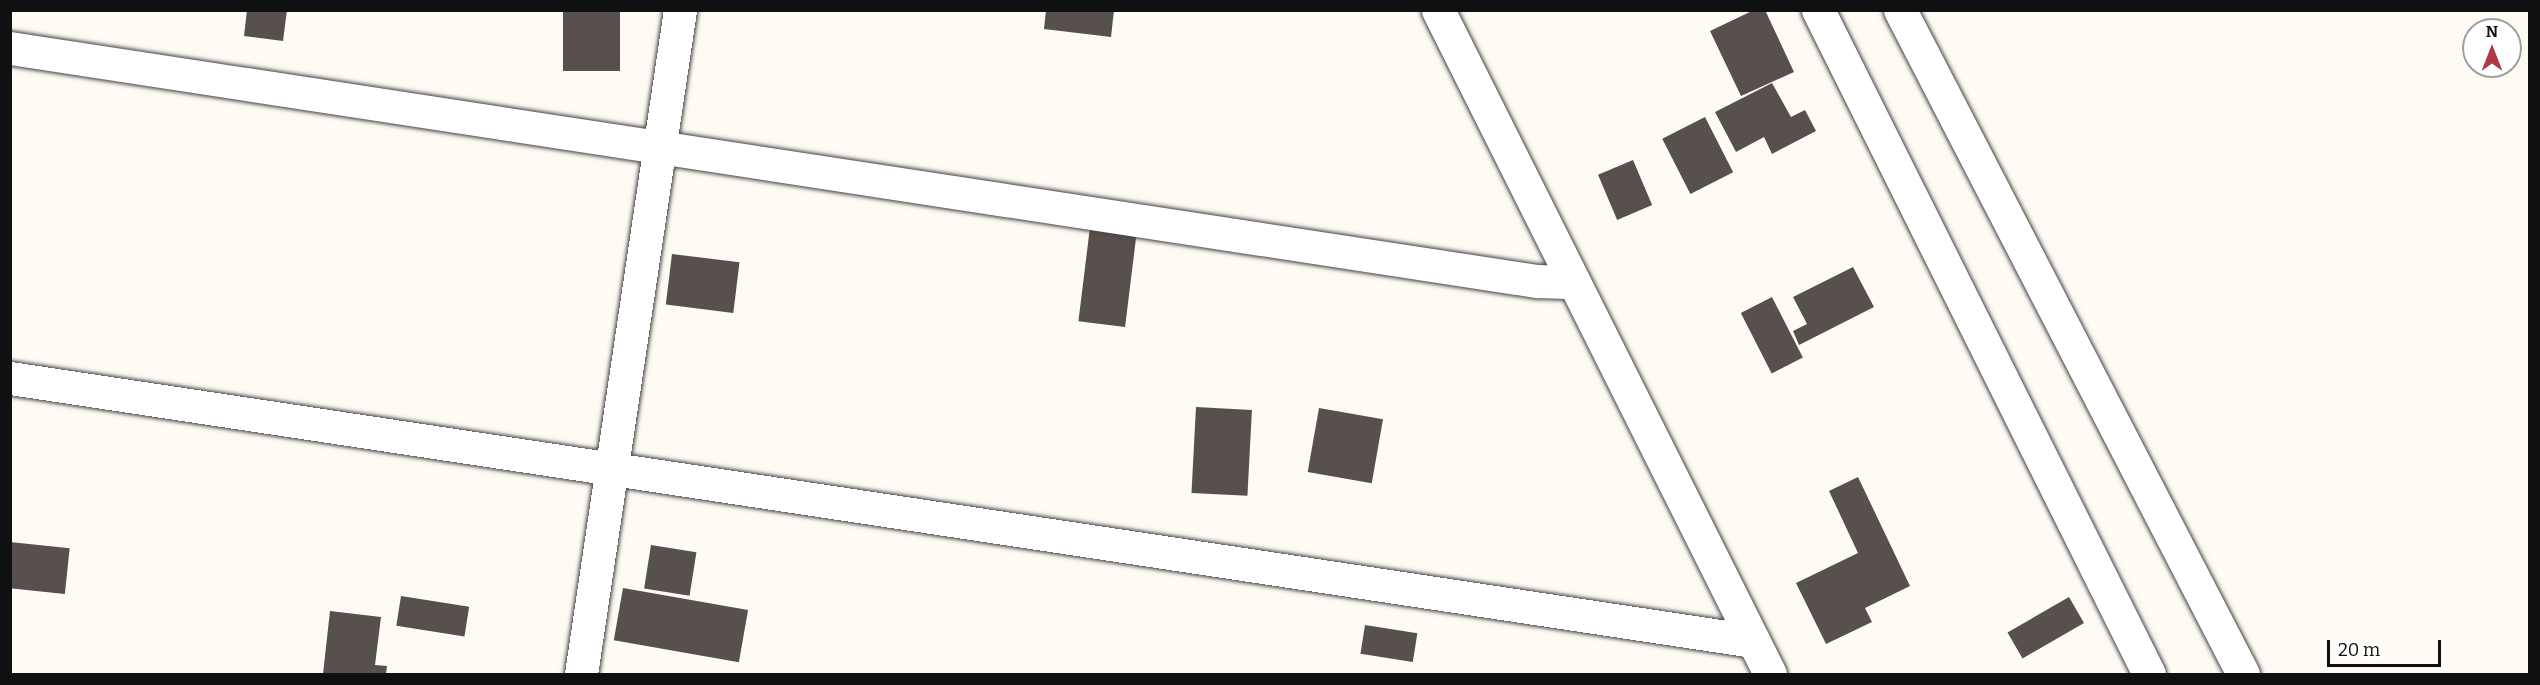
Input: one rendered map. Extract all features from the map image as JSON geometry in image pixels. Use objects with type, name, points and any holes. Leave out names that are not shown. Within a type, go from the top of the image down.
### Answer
[{"type":"street","points":[[581,675],[680,10]]},
{"type":"street","points":[[1438,10],[1770,675]]},
{"type":"street","points":[[1818,10],[2149,675]]},
{"type":"street","points":[[1900,10],[2243,675]]},
{"type":"street","points":[[10,48],[1537,281],[1574,282]]},
{"type":"street","points":[[10,378],[1753,641]]},
{"type":"building","points":[[247,10],[287,10],[283,41],[244,36]]},
{"type":"building","points":[[563,10],[620,10],[620,71],[563,71]]},
{"type":"building","points":[[1046,10],[1114,10],[1111,37],[1044,29]]},
{"type":"building","points":[[1754,10],[1765,10],[1794,72],[1741,96],[1710,31]]},
{"type":"building","points":[[1772,83],[1791,117],[1805,110],[1816,131],[1772,154],[1764,137],[1736,152],[1715,112]]},
{"type":"building","points":[[1705,117],[1733,172],[1690,194],[1662,139]]},
{"type":"building","points":[[1633,160],[1652,205],[1617,220],[1598,175]]},
{"type":"building","points":[[1090,227],[1137,233],[1125,327],[1078,321]]},
{"type":"building","points":[[672,254],[739,262],[733,313],[666,305]]},
{"type":"building","points":[[1853,267],[1874,307],[1799,345],[1793,331],[1807,324],[1793,297]]},
{"type":"building","points":[[1772,297],[1803,358],[1772,373],[1741,313]]},
{"type":"building","points":[[1196,407],[1252,410],[1247,496],[1191,493]]},
{"type":"building","points":[[1319,408],[1383,419],[1372,483],[1308,472]]},
{"type":"building","points":[[1858,477],[1910,586],[1865,608],[1872,622],[1826,644],[1796,583],[1858,553],[1829,491]]},
{"type":"building","points":[[10,542],[70,548],[65,594],[10,588]]},
{"type":"building","points":[[651,545],[696,552],[690,596],[644,588]]},
{"type":"building","points":[[623,588],[748,610],[739,662],[614,640]]},
{"type":"building","points":[[401,596],[469,607],[464,636],[396,626]]},
{"type":"building","points":[[2069,597],[2084,623],[2023,658],[2008,633]]},
{"type":"building","points":[[330,611],[381,617],[375,665],[387,666],[386,674],[323,674]]},
{"type":"building","points":[[1365,625],[1417,633],[1413,662],[1360,654]]}]
